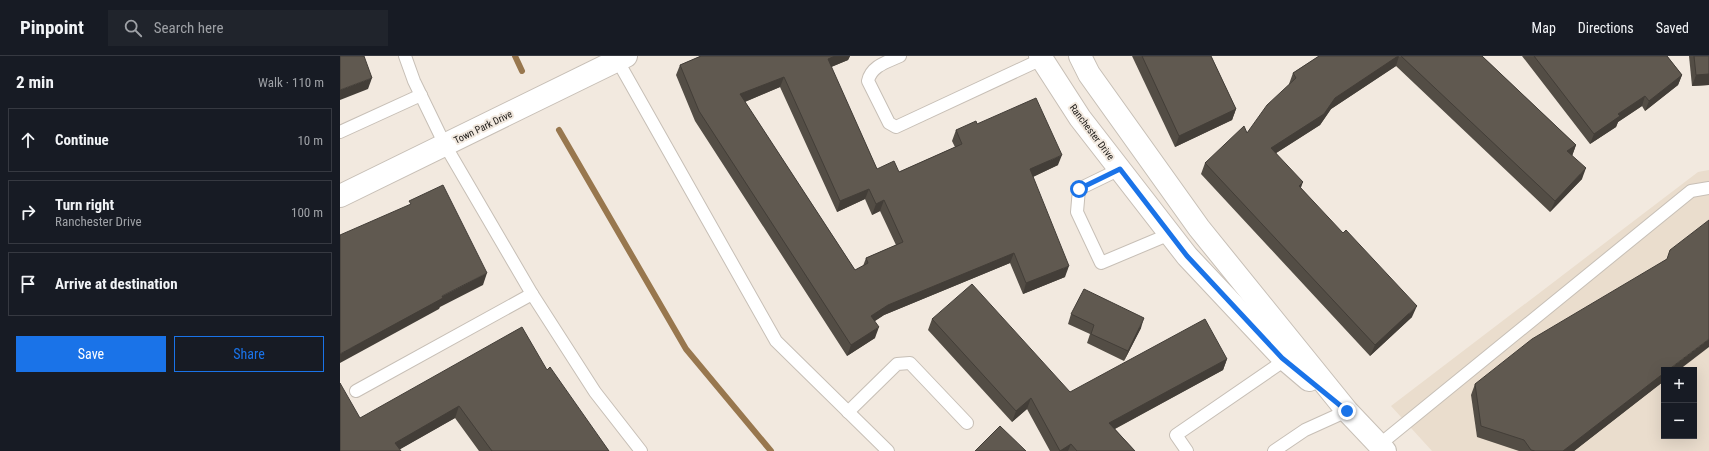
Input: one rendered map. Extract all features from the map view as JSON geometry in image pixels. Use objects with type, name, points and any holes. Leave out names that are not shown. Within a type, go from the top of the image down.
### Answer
[{"type":"street","name":"Ranchester Drive","points":[[1080,56],[1089,74],[1199,228],[1347,411],[1382,448]]},
{"type":"street","name":"Ranchester Drive","points":[[1041,57],[1080,118],[1187,256],[1285,360],[1347,411]]},
{"type":"street","name":"Town Park Drive","points":[[340,196],[619,58]]},
{"type":"street","points":[[1126,176],[1154,166]]},
{"type":"lane","points":[[405,56],[421,95],[445,145],[532,294],[595,392],[641,451]]},
{"type":"lane","points":[[900,56],[875,68],[869,74],[868,81],[889,123],[896,127],[1041,57]]},
{"type":"lane","points":[[619,58],[776,341],[888,451]]},
{"type":"lane","points":[[340,132],[421,95]]},
{"type":"lane","points":[[1126,176],[1079,189],[1077,212],[1101,262],[1170,234]]},
{"type":"lane","points":[[1382,448],[1691,191],[1709,188]]},
{"type":"lane","points":[[356,391],[532,294]]},
{"type":"lane","points":[[1188,451],[1176,435],[1285,360]]},
{"type":"lane","points":[[848,412],[896,364],[910,363],[966,423]]},
{"type":"lane","points":[[1274,451],[1305,430],[1347,411]]},
{"type":"shaded area","points":[[1709,170],[1709,451],[1432,451],[1391,406],[1698,172]]},
{"type":"building","points":[[340,56],[364,56],[372,78],[340,90]]},
{"type":"building","points":[[701,56],[835,56],[828,59],[877,169],[894,161],[899,172],[962,144],[956,130],[976,121],[977,124],[1036,98],[1062,155],[1030,169],[1069,266],[1026,283],[1014,253],[888,305],[871,316],[879,327],[851,345],[699,111],[680,65]],"holes":[[[784,77],[840,201],[869,189],[876,204],[884,200],[903,242],[866,258],[868,263],[855,270],[740,94]]]},
{"type":"building","points":[[1142,56],[1211,56],[1236,109],[1179,136]]},
{"type":"building","points":[[1319,56],[1398,56],[1335,98],[1324,114],[1271,148],[1303,182],[1299,186],[1343,233],[1346,230],[1417,306],[1375,345],[1205,163],[1244,126],[1247,133],[1267,105],[1296,78],[1293,73]]},
{"type":"building","points":[[1401,56],[1482,56],[1576,145],[1567,151],[1586,168],[1555,201]]},
{"type":"building","points":[[1534,56],[1667,56],[1682,75],[1649,101],[1645,96],[1618,114],[1620,116],[1594,134]]},
{"type":"building","points":[[1694,56],[1709,56],[1709,74],[1696,75]]},
{"type":"building","points":[[443,185],[487,273],[442,296],[443,298],[340,354],[340,235],[411,204],[409,201]]},
{"type":"building","points":[[1709,220],[1709,339],[1672,367],[1661,367],[1661,375],[1563,451],[1531,450],[1524,440],[1481,426],[1475,384],[1532,339],[1667,259],[1670,250]]},
{"type":"building","points":[[972,284],[1070,392],[1205,319],[1227,359],[1109,423],[1135,451],[1077,451],[1071,444],[1060,451],[1031,398],[1016,411],[932,319]]},
{"type":"building","points":[[1084,289],[1144,318],[1128,351],[1091,334],[1094,325],[1071,314]]},
{"type":"building","points":[[522,327],[547,370],[550,367],[609,451],[492,451],[459,406],[395,443],[401,451],[340,451],[340,383],[360,418]]},
{"type":"building","points":[[1000,426],[1026,451],[975,451]]},
{"type":"waterway","points":[[515,56],[522,71]]},
{"type":"waterway","points":[[559,130],[686,349],[771,451]]},
{"type":"route","points":[[1079,189],[1120,169],[1187,256],[1282,358],[1347,411]]}]
